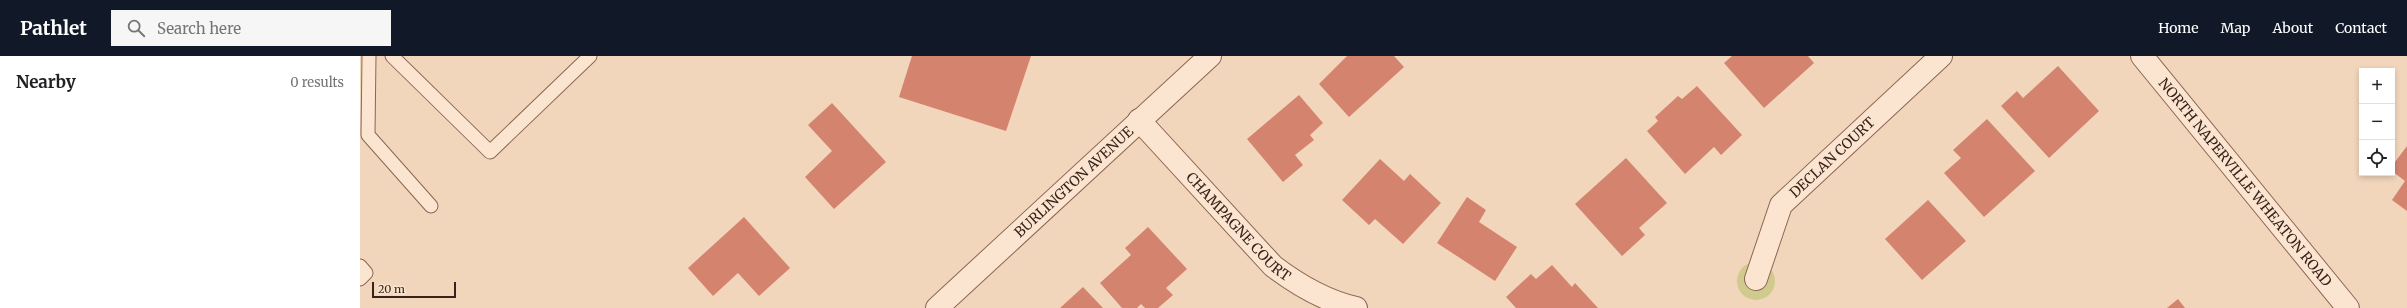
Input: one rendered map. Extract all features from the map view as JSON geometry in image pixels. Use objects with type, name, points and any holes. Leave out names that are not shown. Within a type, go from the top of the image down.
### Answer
[{"type":"street","name":"BURLINGTON AVENUE","points":[[937,308],[1210,56]]},
{"type":"street","name":"DECLAN COURT","points":[[1756,279],[1781,205],[1941,56]]},
{"type":"street","name":"NORTH NAPERVILLE WHEATON ROAD","points":[[2142,56],[2348,308]]},
{"type":"street","name":"CHAMPAGNE COURT","points":[[1139,120],[1273,266],[1292,280],[1313,292],[1356,308]]},
{"type":"lane","points":[[369,56],[368,135],[431,206]]},
{"type":"lane","points":[[392,56],[490,152],[590,56]]},
{"type":"lane","points":[[360,266],[366,273],[360,278]]},
{"type":"shaded area","points":[[1752,262],[1760,262],[1770,267],[1774,274],[1774,288],[1770,295],[1760,300],[1752,300],[1742,295],[1740,292],[1737,285],[1737,277],[1742,267],[1745,265]]},
{"type":"building","points":[[912,56],[1031,56],[1006,131],[899,97]]},
{"type":"building","points":[[1347,56],[1394,56],[1404,67],[1349,117],[1319,84]]},
{"type":"building","points":[[1732,56],[1808,56],[1814,63],[1764,108],[1724,63]]},
{"type":"building","points":[[2058,66],[2099,111],[2049,158],[2001,106],[2017,91],[2023,98]]},
{"type":"building","points":[[1697,86],[1742,135],[1721,155],[1714,147],[1685,174],[1647,131],[1658,121],[1655,117],[1678,96],[1682,99]]},
{"type":"building","points":[[1299,95],[1323,123],[1310,135],[1314,140],[1295,155],[1303,165],[1283,182],[1247,139]]},
{"type":"building","points":[[832,103],[886,162],[834,209],[805,177],[832,151],[808,125]]},
{"type":"building","points":[[1987,119],[2035,171],[1984,217],[1944,173],[1961,158],[1953,150]]},
{"type":"building","points":[[2407,146],[2407,211],[2392,200],[2405,181],[2395,173],[2395,162]]},
{"type":"building","points":[[1626,158],[1667,203],[1639,228],[1645,235],[1622,256],[1575,204]]},
{"type":"building","points":[[1380,159],[1404,181],[1410,174],[1441,203],[1403,244],[1375,219],[1369,225],[1342,200]]},
{"type":"building","points":[[1467,197],[1486,210],[1479,222],[1517,247],[1495,281],[1437,243]]},
{"type":"building","points":[[1928,200],[1966,241],[1922,280],[1885,239]]},
{"type":"building","points":[[744,217],[790,268],[759,296],[738,273],[713,296],[688,268]]},
{"type":"building","points":[[1148,227],[1187,269],[1166,288],[1173,295],[1158,308],[1145,308],[1141,304],[1137,308],[1122,308],[1100,283],[1131,255],[1125,248]]},
{"type":"building","points":[[1552,265],[1572,287],[1575,283],[1598,308],[1516,308],[1506,297],[1531,274],[1536,279]]},
{"type":"building","points":[[1083,287],[1103,308],[1060,308]]},
{"type":"building","points":[[2178,299],[2185,308],[2167,308]]}]
